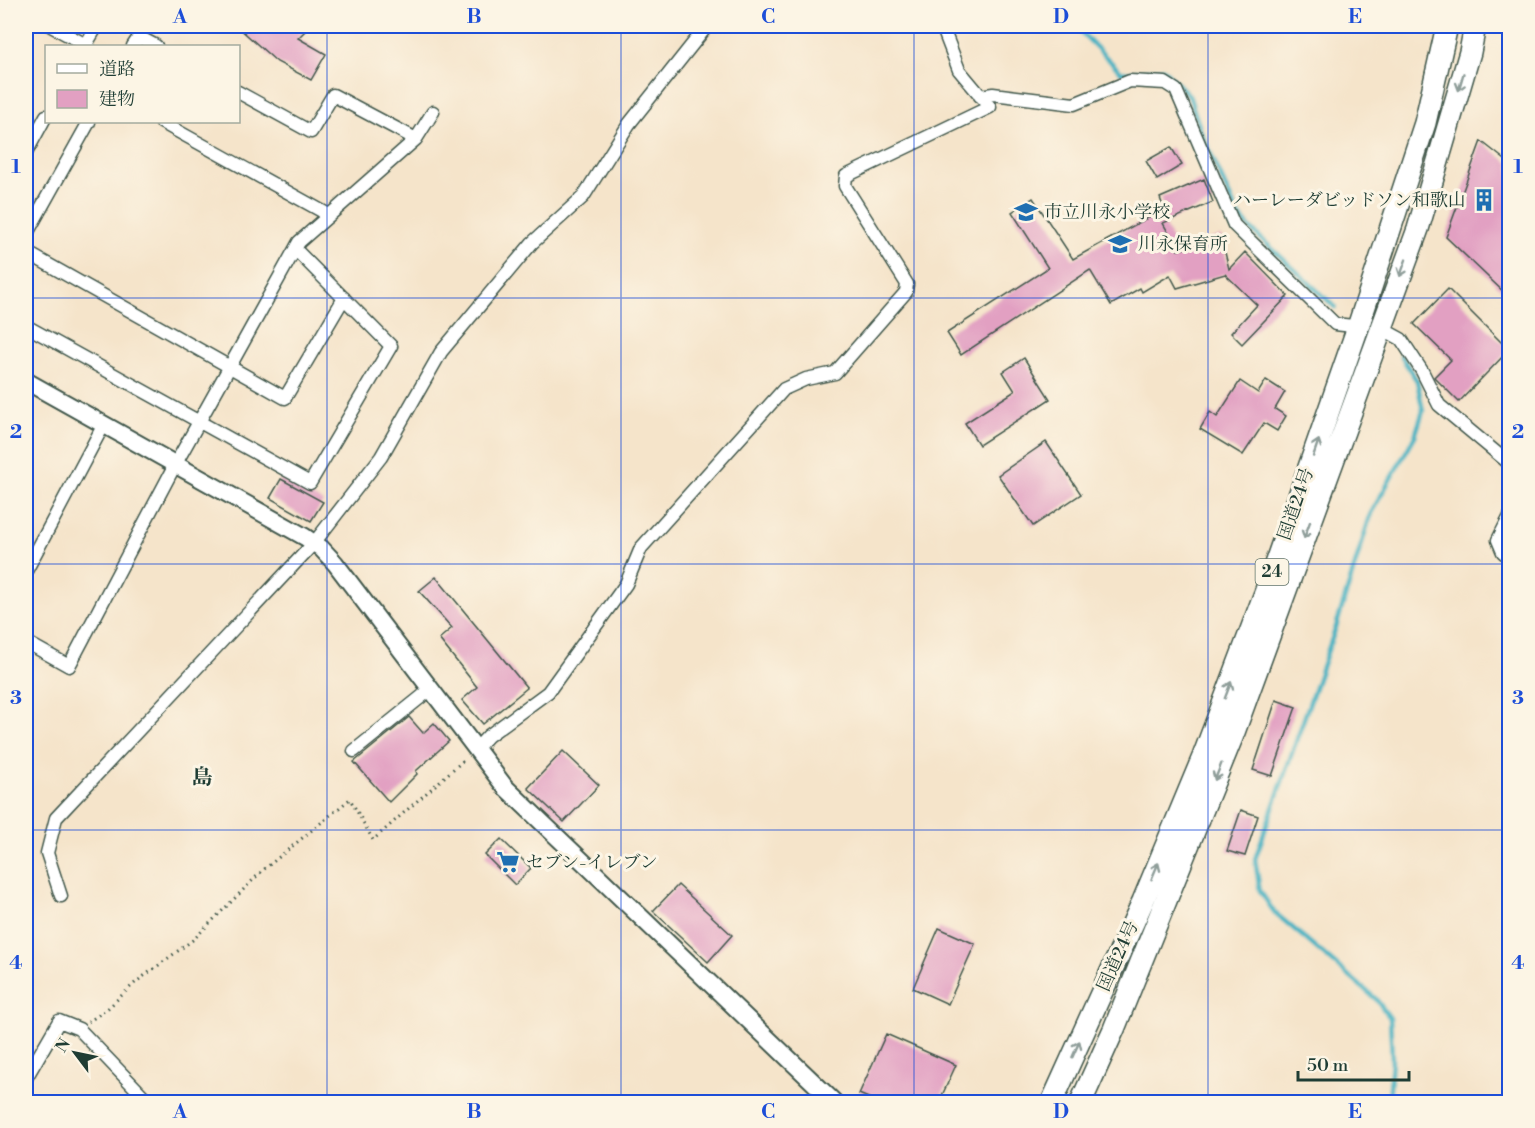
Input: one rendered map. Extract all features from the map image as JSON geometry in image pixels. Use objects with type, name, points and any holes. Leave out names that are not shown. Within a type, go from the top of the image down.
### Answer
[{"type":"highway","name":"国道24号","points":[[1052,1102],[1143,901],[1203,756],[1265,593],[1358,327],[1425,123],[1447,26]]},
{"type":"highway","name":"国道24号","points":[[1082,1102],[1233,735],[1418,229],[1470,52],[1475,26]]},
{"type":"street","points":[[51,26],[84,45]]},
{"type":"street","points":[[87,45],[97,26]]},
{"type":"street","points":[[62,896],[46,853],[56,818],[314,543],[381,457],[441,352],[532,243],[583,197],[629,124],[707,26]]},
{"type":"street","points":[[476,749],[489,736],[548,692],[626,584],[641,548],[784,389],[806,379],[835,373],[906,292],[906,284],[901,274],[845,186],[846,176],[990,107],[959,69],[942,26]]},
{"type":"street","points":[[134,45],[139,37],[154,45]]},
{"type":"street","points":[[980,96],[993,94],[1074,104],[1130,81],[1165,83],[1176,90],[1234,225],[1335,324],[1382,327],[1401,339],[1422,370],[1439,405],[1509,465]]},
{"type":"street","points":[[240,93],[311,132],[333,95],[416,139]]},
{"type":"street","points":[[26,642],[69,666],[175,465],[299,242],[416,139],[433,112]]},
{"type":"street","points":[[26,153],[45,118]]},
{"type":"street","points":[[26,235],[88,123]]},
{"type":"street","points":[[163,123],[329,215]]},
{"type":"street","points":[[26,326],[310,483],[391,346],[295,249]]},
{"type":"street","points":[[26,252],[285,398],[344,298]]},
{"type":"street","points":[[26,381],[314,543],[335,563],[505,786],[834,1102]]},
{"type":"street","points":[[26,571],[103,426]]},
{"type":"street","points":[[1509,516],[1498,540],[1503,552],[1509,558]]},
{"type":"street","points":[[354,751],[431,689]]},
{"type":"street","points":[[26,1078],[59,1021],[79,1029],[146,1100],[152,1102]]},
{"type":"path","points":[[79,1029],[106,1010],[136,982],[194,939],[262,871],[350,799],[373,840],[476,749]]},
{"type":"building","points":[[237,26],[310,26],[298,38],[326,54],[311,80],[277,62]]},
{"type":"building","name":"ハーレーダビッドソン和歌山","points":[[1481,141],[1509,163],[1509,297],[1446,237]]},
{"type":"building","points":[[1171,147],[1182,165],[1157,180],[1146,161]]},
{"type":"building","points":[[1204,179],[1213,202],[1163,223],[1178,250],[1221,236],[1229,269],[1245,252],[1288,296],[1242,344],[1231,333],[1257,305],[1225,274],[1177,288],[1170,275],[1142,292],[1140,288],[1111,305],[1090,270],[961,355],[947,333],[1048,268],[1012,212],[1033,198],[1073,259],[1164,209],[1160,198]]},
{"type":"building","points":[[1448,289],[1509,350],[1459,402],[1434,377],[1451,360],[1414,324]]},
{"type":"building","points":[[1024,358],[1050,399],[979,445],[965,423],[1015,391],[1003,372]]},
{"type":"building","points":[[1266,380],[1285,392],[1275,409],[1286,416],[1277,431],[1264,423],[1243,455],[1200,429],[1210,412],[1217,417],[1240,381],[1258,393]]},
{"type":"building","points":[[1046,442],[1081,494],[1033,526],[998,475]]},
{"type":"building","points":[[281,479],[323,502],[311,521],[270,498]]},
{"type":"building","points":[[436,577],[527,688],[483,724],[462,700],[477,687],[439,639],[452,628],[419,591]]},
{"type":"building","points":[[1276,700],[1296,707],[1272,776],[1253,770]]},
{"type":"building","points":[[409,717],[423,733],[434,723],[449,741],[416,771],[417,774],[389,802],[354,762]]},
{"type":"building","points":[[563,751],[599,785],[564,822],[528,788]]},
{"type":"building","points":[[1241,810],[1258,816],[1245,856],[1227,851]]},
{"type":"building","points":[[501,839],[531,868],[515,885],[485,855]]},
{"type":"building","points":[[678,885],[732,935],[708,962],[653,911]]},
{"type":"building","points":[[939,928],[975,944],[948,1004],[913,988]]},
{"type":"building","points":[[886,1034],[956,1065],[939,1102],[878,1102],[859,1094]]},
{"type":"waterway","points":[[1075,26],[1122,73],[1163,69],[1189,95],[1201,132],[1237,213],[1251,229],[1335,307]]},
{"type":"waterway","points":[[1389,1102],[1392,1059],[1390,1018],[1376,999],[1274,912],[1260,891],[1255,859],[1336,627],[1371,513],[1415,436],[1423,411],[1417,381],[1401,356]]},
{"type":"place","name":"ハーレーダビッドソン和歌山","points":[[1484,200]]},
{"type":"place","name":"市立川永小学校","points":[[1026,212]]},
{"type":"place","name":"川永保育所","points":[[1120,244]]},
{"type":"place","name":"セブン-イレブン","points":[[508,862]]},
{"type":"district","name":"島","points":[[202,778]]}]
